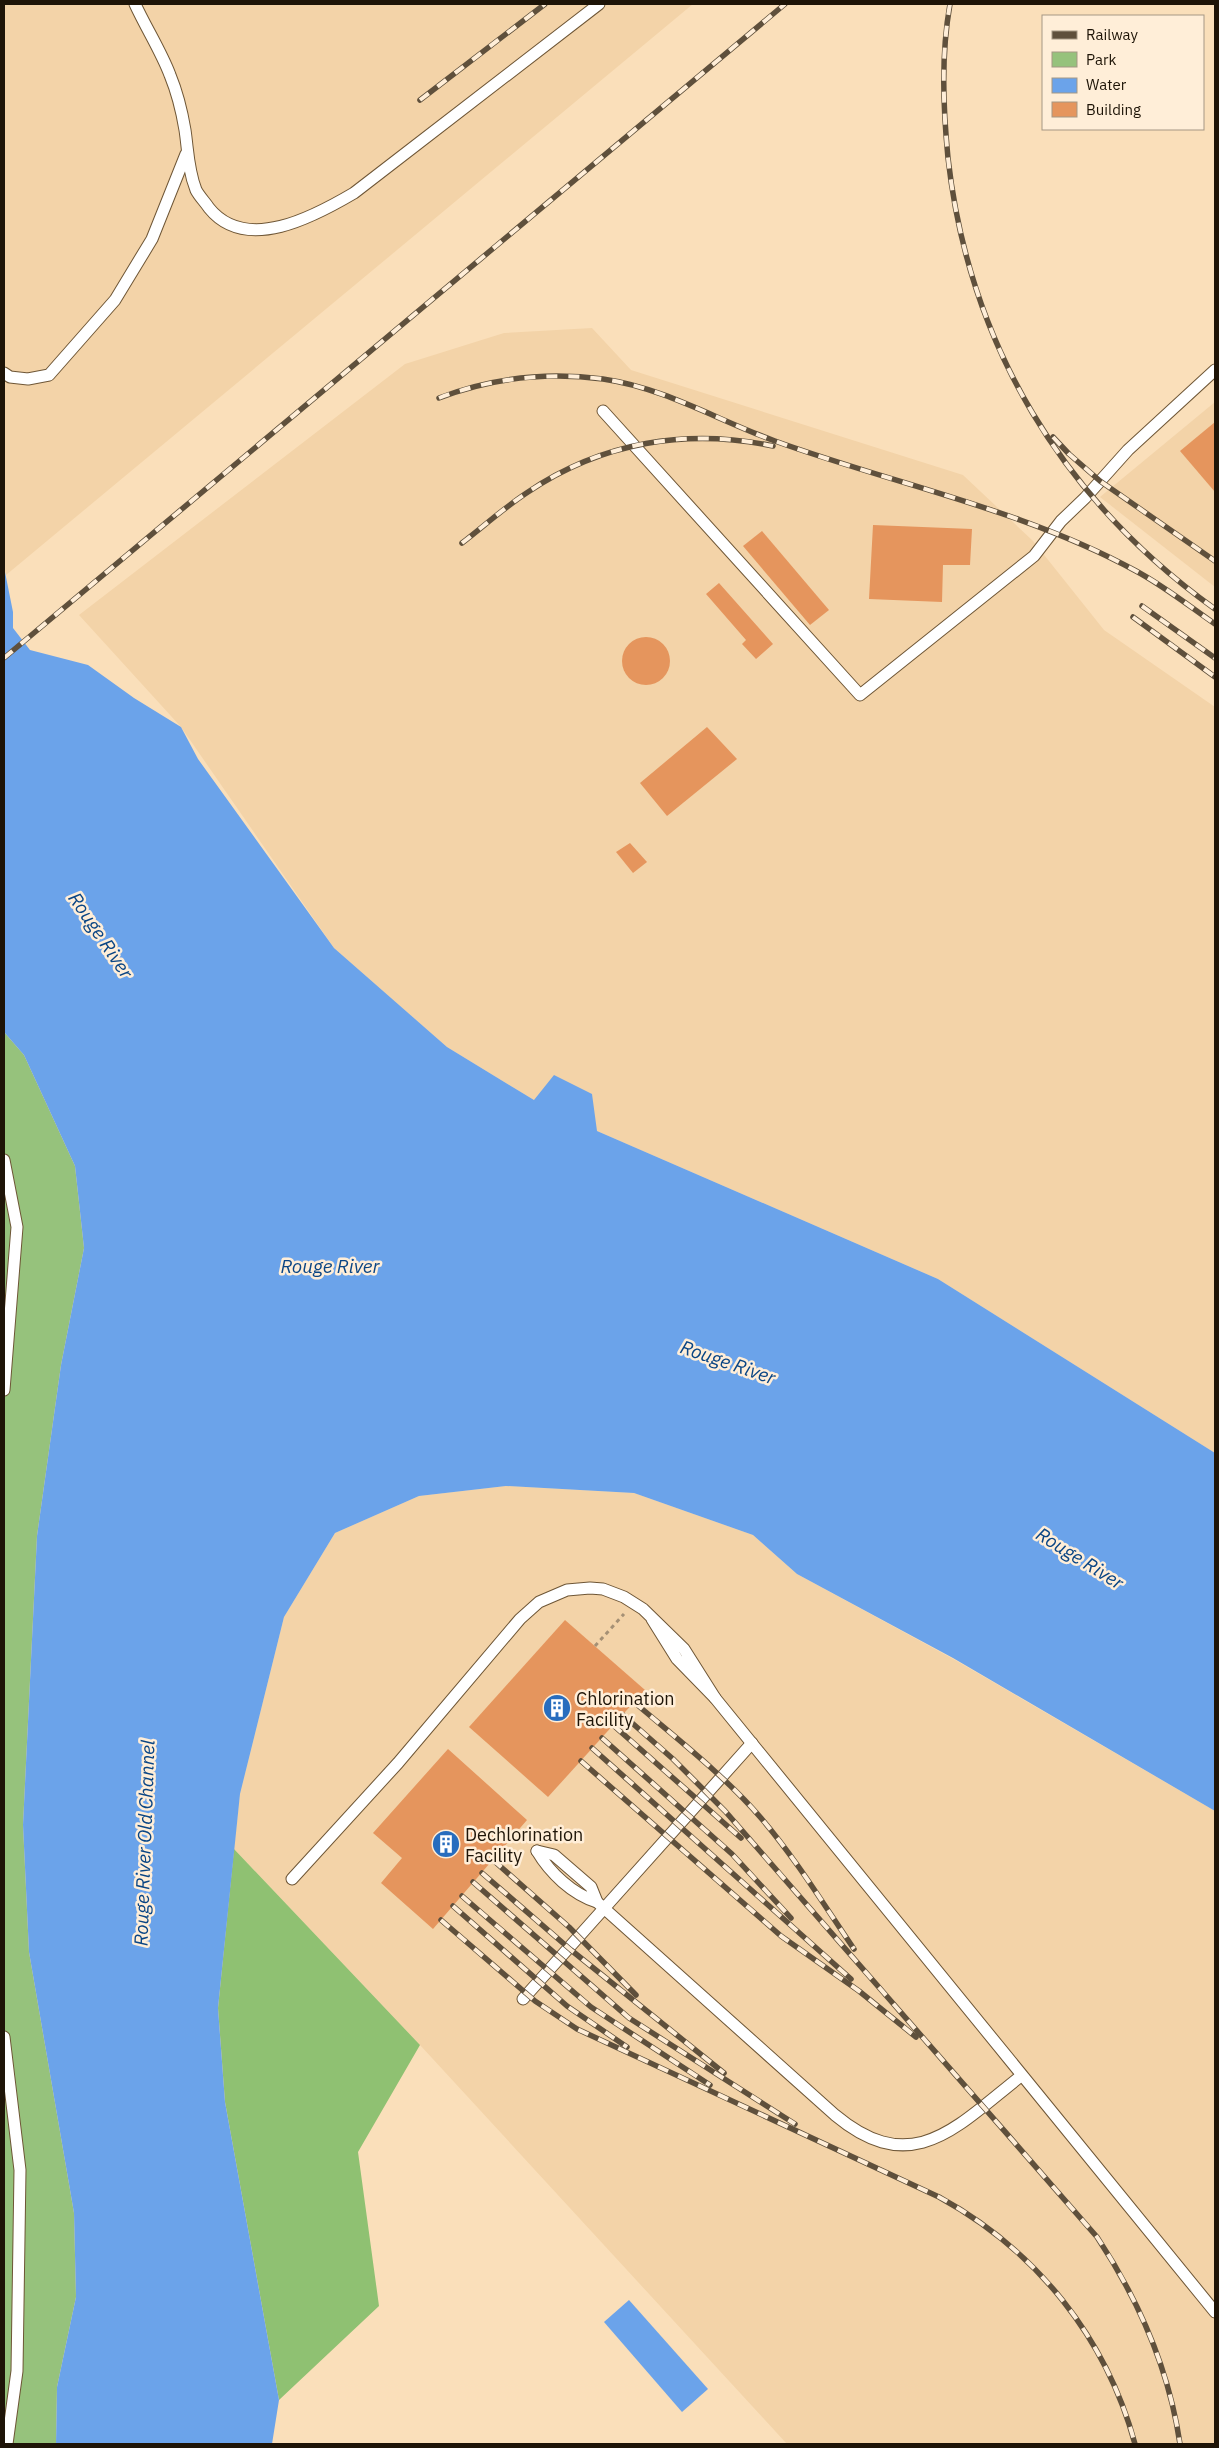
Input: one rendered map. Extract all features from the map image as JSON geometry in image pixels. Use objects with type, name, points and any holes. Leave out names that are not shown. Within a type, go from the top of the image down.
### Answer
[{"type":"lane","points":[[135,4],[170,75],[185,130],[186,154],[196,191],[216,216],[237,227],[262,230],[294,222],[336,204],[362,188],[599,4]]},
{"type":"lane","points":[[4,373],[10,377],[28,378],[49,375],[115,300],[152,238],[186,154]]},
{"type":"lane","points":[[603,411],[860,695],[1034,556],[1060,521],[1086,498],[1128,450],[1215,370]]},
{"type":"lane","points":[[4,1160],[17,1227],[4,1390]]},
{"type":"lane","points":[[292,1879],[398,1763],[529,1610],[557,1593],[579,1588],[603,1589],[634,1603],[652,1619],[677,1659],[715,1698],[1215,2312]]},
{"type":"lane","points":[[524,1999],[601,1905],[752,1743]]},
{"type":"lane","points":[[601,1905],[582,1897],[564,1882],[545,1865],[537,1850],[554,1855],[591,1887],[601,1905],[835,2115],[868,2138],[888,2145],[906,2146],[922,2143],[940,2136],[958,2126],[1021,2076]]},
{"type":"lane","points":[[4,2037],[20,2170],[17,2371],[7,2444]]},
{"type":"path","points":[[595,1646],[634,1603]]},
{"type":"shaded area","points":[[4,4],[693,4],[6,575],[4,567]]},
{"type":"shaded area","points":[[592,328],[631,370],[963,475],[1033,541],[1104,630],[1215,707],[1215,1453],[938,1279],[597,1131],[534,1100],[447,1047],[334,948],[181,727],[79,615],[405,364],[504,333]]},
{"type":"shaded area","points":[[1215,402],[1215,587],[1100,497]]},
{"type":"shaded area","points":[[506,1486],[634,1493],[753,1535],[797,1574],[955,1660],[1215,1811],[1215,2444],[787,2444],[420,2045],[234,1849],[240,1794],[284,1617],[335,1533],[419,1496]]},
{"type":"green space","points":[[4,1032],[24,1055],[75,1166],[84,1248],[61,1365],[37,1536],[23,1825],[29,1952],[74,2213],[76,2297],[57,2387],[56,2444],[4,2444]]},
{"type":"green space","points":[[234,1849],[420,2045],[358,2152],[379,2306],[279,2400],[225,2102],[218,2008]]},
{"type":"water","name":"Rouge River","points":[[4,567],[13,612],[13,628],[30,650],[88,665],[134,698],[181,727],[198,759],[334,948],[447,1047],[534,1100],[554,1075],[592,1094],[597,1131],[938,1279],[1215,1453],[1215,1811],[953,1658],[797,1574],[753,1535],[634,1493],[506,1486],[419,1496],[335,1533],[284,1617],[240,1794],[218,2008],[225,2102],[279,2400],[272,2444],[56,2444],[57,2387],[76,2297],[74,2213],[29,1952],[23,1825],[37,1536],[61,1365],[84,1248],[75,1166],[24,1055],[4,1032]]},
{"type":"water","points":[[629,2300],[708,2389],[682,2412],[604,2322]]},
{"type":"building","points":[[1215,422],[1215,492],[1180,451]]},
{"type":"building","points":[[873,525],[972,529],[970,565],[943,565],[942,602],[869,599]]},
{"type":"building","points":[[762,531],[829,610],[810,625],[743,546]]},
{"type":"building","points":[[719,583],[773,644],[756,659],[742,644],[746,640],[706,594]]},
{"type":"building","points":[[641,637],[651,637],[663,644],[670,656],[670,666],[663,678],[651,685],[641,685],[633,681],[626,674],[622,666],[622,656],[626,648],[633,641]]},
{"type":"building","points":[[707,727],[737,759],[667,816],[640,783]]},
{"type":"building","points":[[630,843],[647,862],[633,873],[616,852]]},
{"type":"building","name":"Chlorination Facility","points":[[565,1620],[645,1690],[548,1797],[469,1727]]},
{"type":"building","name":"Dechlorination Facility","points":[[448,1749],[527,1820],[433,1929],[381,1883],[402,1858],[373,1833]]},
{"type":"railway","points":[[420,100],[545,4]]},
{"type":"railway","points":[[4,658],[785,4]]},
{"type":"railway","points":[[950,4],[944,61],[948,158],[959,227],[977,292],[1002,354],[1032,413],[1069,468],[1112,519],[1161,566],[1215,609]]},
{"type":"railway","points":[[439,398],[499,381],[520,378],[561,376],[603,379],[626,383],[669,397],[775,441],[959,499],[1050,531],[1136,571],[1215,624]]},
{"type":"railway","points":[[1053,437],[1100,481],[1215,561]]},
{"type":"railway","points":[[462,543],[519,498],[556,475],[585,461],[615,451],[677,439],[741,441],[773,446]]},
{"type":"railway","points":[[1142,606],[1215,658]]},
{"type":"railway","points":[[1133,617],[1215,677]]},
{"type":"railway","points":[[634,1702],[716,1772],[747,1802],[798,1866],[854,1949]]},
{"type":"railway","points":[[623,1715],[673,1759],[725,1811],[1097,2237],[1126,2285],[1150,2336],[1168,2389],[1180,2444]]},
{"type":"railway","points":[[613,1725],[741,1838]]},
{"type":"railway","points":[[602,1738],[732,1854],[791,1918]]},
{"type":"railway","points":[[592,1748],[851,1979]]},
{"type":"railway","points":[[581,1761],[781,1936],[859,1991],[916,2037]]},
{"type":"railway","points":[[493,1860],[569,1927],[636,1995]]},
{"type":"railway","points":[[482,1873],[571,1950],[724,2073]]},
{"type":"railway","points":[[473,1882],[629,2018],[795,2124]]},
{"type":"railway","points":[[462,1896],[591,2007],[710,2085]]},
{"type":"railway","points":[[453,1906],[567,2006],[627,2047]]},
{"type":"railway","points":[[441,1920],[535,2001],[577,2029],[939,2197],[974,2218],[1036,2270],[1062,2300],[1086,2333],[1106,2368],[1122,2405],[1135,2444]]},
{"type":"place","name":"Chlorination Facility","points":[[557,1708]]},
{"type":"place","name":"Dechlorination Facility","points":[[446,1844]]},
{"type":"water label","name":"Rouge River Old Channel","points":[[144,1843]]}]
